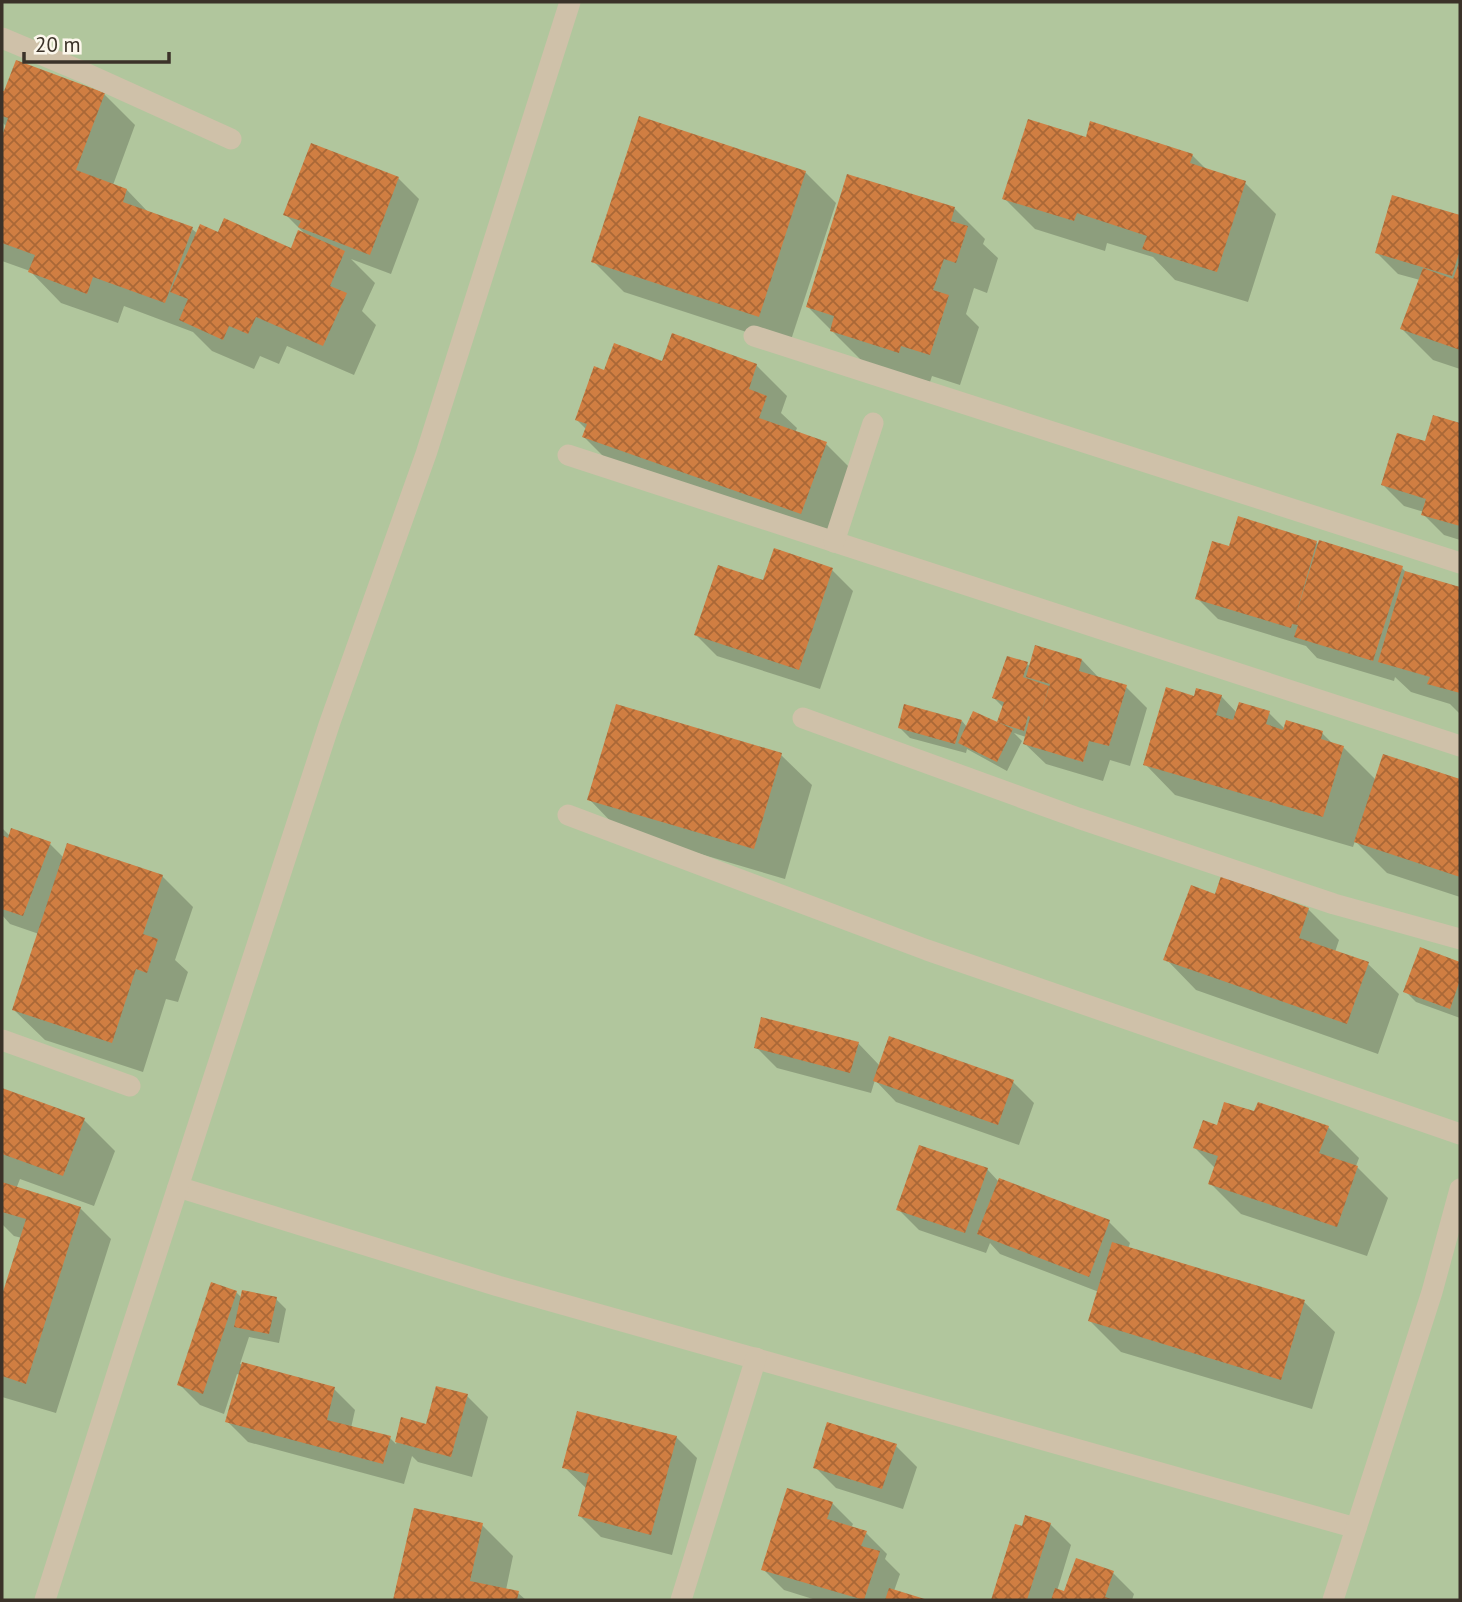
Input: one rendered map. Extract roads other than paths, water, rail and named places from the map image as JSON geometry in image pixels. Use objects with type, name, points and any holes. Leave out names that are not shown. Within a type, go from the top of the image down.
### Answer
[{"type":"street","points":[[45,1600],[330,722],[426,454],[570,2]]},
{"type":"street","points":[[2,38],[231,139]]},
{"type":"street","points":[[754,336],[1460,563]]},
{"type":"street","points":[[834,542],[873,423]]},
{"type":"street","points":[[568,455],[1460,746]]},
{"type":"street","points":[[803,718],[1090,823],[1334,904],[1460,940]]},
{"type":"street","points":[[568,815],[927,950],[1460,1134]]},
{"type":"street","points":[[2,1040],[130,1086]]},
{"type":"street","points":[[178,1187],[498,1286],[1356,1528]]},
{"type":"street","points":[[1333,1600],[1432,1292],[1460,1189]]},
{"type":"street","points":[[681,1600],[756,1358]]}]
